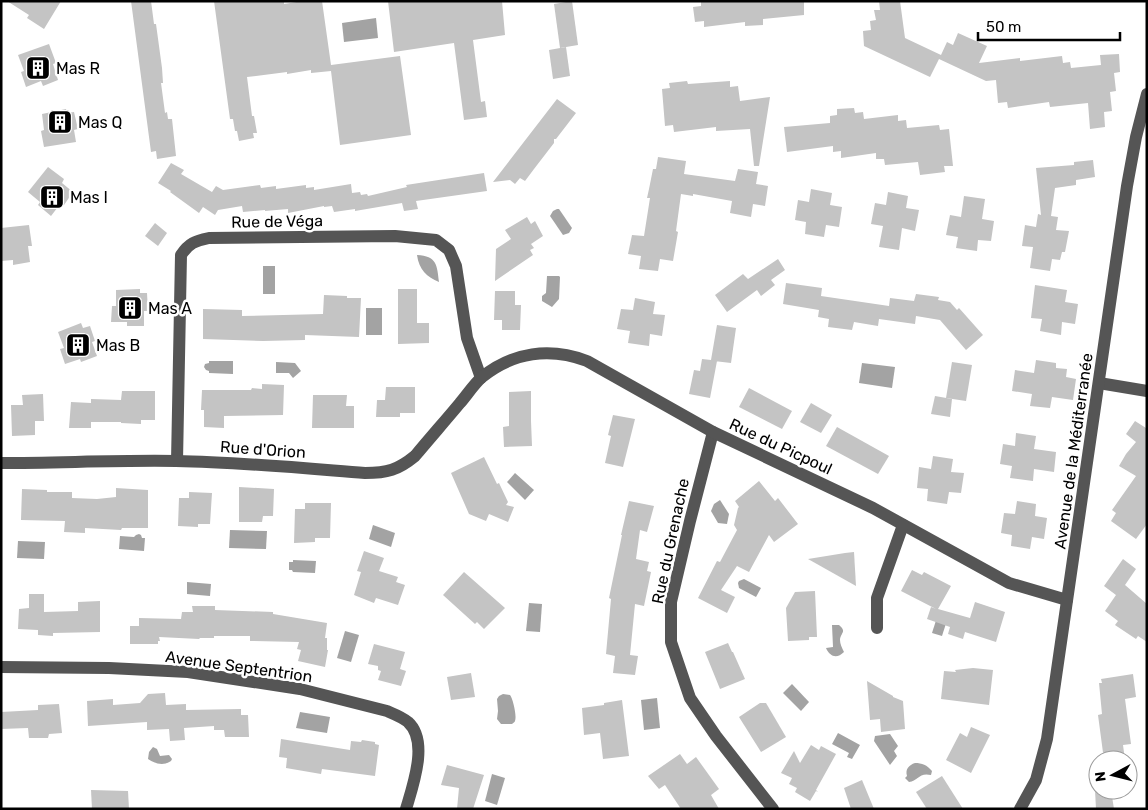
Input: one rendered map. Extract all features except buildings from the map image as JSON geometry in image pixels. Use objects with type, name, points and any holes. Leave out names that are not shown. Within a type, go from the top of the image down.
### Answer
[{"type":"street","name":"Avenue de la Méditerranée","points":[[1020,809],[1036,780],[1047,739],[1127,186],[1136,137],[1147,94]]},
{"type":"street","name":"Rue de Véga","points":[[177,461],[181,255],[186,246],[198,240],[209,238],[394,236],[436,240],[449,250],[456,266],[467,338],[481,378]]},
{"type":"street","name":"Rue du Picpoul","points":[[481,378],[505,362],[528,355],[547,353],[574,356],[618,378],[713,432],[873,508],[1009,583],[1067,600]]},
{"type":"street","name":"Rue d'Orion","points":[[1,463],[177,461],[238,463],[365,473],[392,471],[405,465],[416,456],[481,378]]},
{"type":"street","points":[[1099,383],[1147,391]]},
{"type":"street","name":"Rue du Grenache","points":[[713,432],[671,602],[671,642],[690,698],[716,736],[773,809]]},
{"type":"street","points":[[877,628],[877,598],[903,525]]},
{"type":"street","name":"Avenue Septentrion","points":[[1,667],[109,668],[188,672],[300,689],[387,711],[398,715],[408,722],[415,731],[419,742],[419,754],[406,809]]},
{"type":"shaded area","points":[[376,18],[378,38],[344,42],[342,23]]},
{"type":"shaded area","points":[[559,209],[572,228],[569,233],[563,235],[550,216]]},
{"type":"shaded area","points":[[417,255],[429,257],[435,262],[439,282],[424,272]]},
{"type":"shaded area","points":[[263,266],[275,266],[275,294],[263,294]]},
{"type":"shaded area","points":[[547,276],[560,277],[559,299],[552,307],[542,301],[542,296],[546,293]]},
{"type":"shaded area","points":[[366,308],[382,308],[382,335],[366,335]]},
{"type":"shaded area","points":[[209,361],[233,361],[233,374],[209,373],[204,367]]},
{"type":"shaded area","points":[[276,362],[295,363],[301,371],[293,378],[289,373],[276,373]]},
{"type":"shaded area","points":[[862,363],[895,367],[892,388],[859,383]]},
{"type":"shaded area","points":[[515,473],[534,490],[525,500],[507,482]]},
{"type":"shaded area","points":[[720,500],[729,514],[727,524],[718,523],[711,511],[714,504]]},
{"type":"shaded area","points":[[373,525],[395,533],[391,547],[369,539]]},
{"type":"shaded area","points":[[230,530],[267,531],[266,549],[229,548]]},
{"type":"shaded area","points":[[139,534],[142,538],[145,538],[144,551],[119,549],[120,536],[134,537]]},
{"type":"shaded area","points":[[18,541],[45,542],[44,559],[17,558]]},
{"type":"shaded area","points":[[293,560],[316,561],[315,573],[293,572],[289,570],[289,562],[293,562]]},
{"type":"shaded area","points":[[744,579],[761,588],[756,597],[739,588],[739,581]]},
{"type":"shaded area","points":[[187,582],[211,584],[210,596],[187,594]]},
{"type":"shaded area","points":[[529,603],[542,604],[540,632],[526,631]]},
{"type":"shaded area","points":[[939,611],[949,614],[942,636],[932,633]]},
{"type":"shaded area","points":[[832,625],[839,625],[843,631],[840,640],[844,652],[836,656],[826,648],[833,647]]},
{"type":"shaded area","points":[[345,631],[359,635],[351,662],[337,658]]},
{"type":"shaded area","points":[[792,684],[809,702],[801,711],[783,693]]},
{"type":"shaded area","points":[[503,694],[510,695],[513,704],[515,722],[512,724],[501,724],[497,719],[497,699]]},
{"type":"shaded area","points":[[657,698],[660,728],[644,730],[641,700]]},
{"type":"shaded area","points":[[300,712],[330,717],[327,733],[296,728]]},
{"type":"shaded area","points":[[838,733],[860,745],[852,759],[847,757],[849,753],[832,744]]},
{"type":"shaded area","points":[[890,734],[898,746],[894,751],[897,756],[890,765],[874,741],[875,736]]},
{"type":"shaded area","points":[[153,747],[157,749],[160,756],[169,755],[172,759],[171,761],[160,764],[148,759],[149,752]]},
{"type":"shaded area","points":[[915,763],[928,767],[932,771],[931,775],[927,774],[909,782],[905,778],[907,776],[907,769]]},
{"type":"shaded area","points":[[492,774],[505,778],[497,805],[485,801]]},
{"type":"place","name":"Mas R","points":[[38,68]]},
{"type":"place","name":"Mas Q","points":[[60,122]]},
{"type":"place","name":"Mas I","points":[[52,197]]},
{"type":"place","name":"Mas A","points":[[130,308]]},
{"type":"place","name":"Mas B","points":[[78,345]]}]
